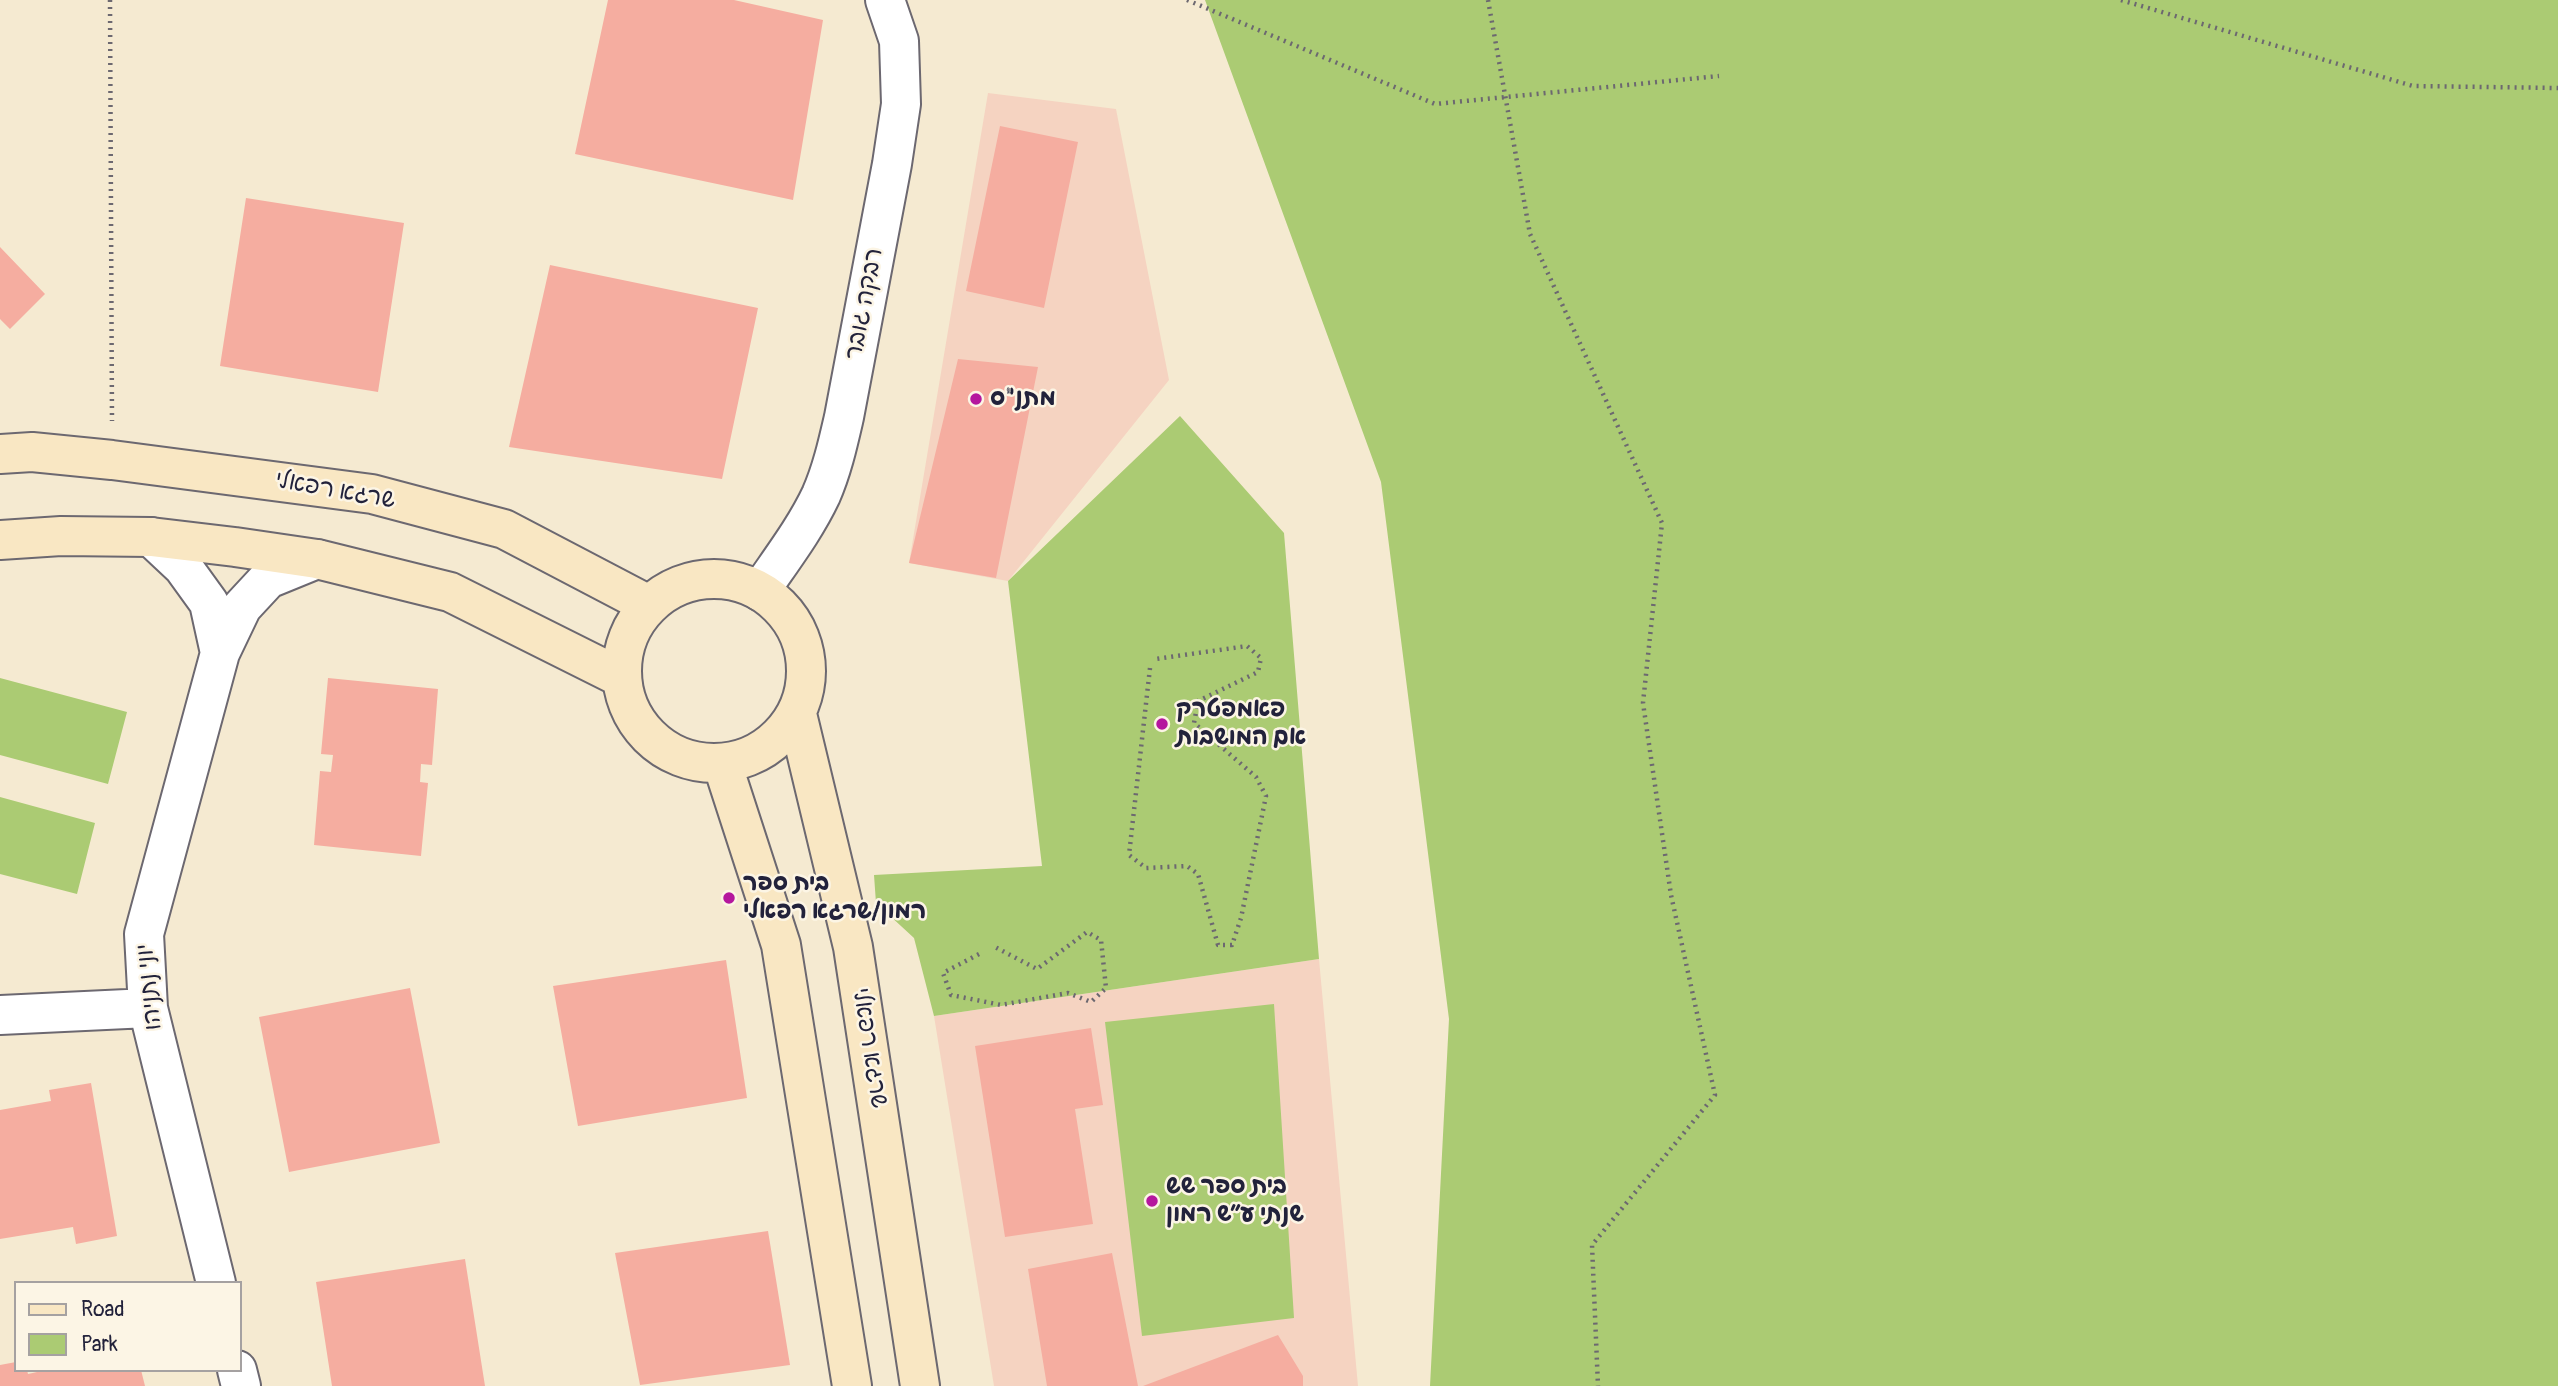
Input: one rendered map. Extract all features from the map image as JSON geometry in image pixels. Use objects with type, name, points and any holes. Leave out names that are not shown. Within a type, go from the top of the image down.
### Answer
[{"type":"street","name":"רבקה גובר","points":[[760,591],[798,537],[821,495],[835,457],[844,417],[901,104],[899,41],[885,0]]},
{"type":"street","name":"שרגא רפאלי","points":[[0,454],[32,452],[112,460],[372,494],[504,529],[649,605]]},
{"type":"street","points":[[0,540],[61,536],[151,537],[317,559],[450,592],[622,678]]},
{"type":"street","name":"יוני נתניהו","points":[[151,537],[183,567],[209,603],[220,653]]},
{"type":"street","name":"יוני נתניהו","points":[[216,1281],[148,1008],[144,934],[220,653],[242,607],[268,579],[317,559]]},
{"type":"street","points":[[702,580],[732,581],[760,591],[782,609],[801,641],[806,659],[805,687],[797,714],[778,739],[752,755],[722,763],[694,761],[666,750],[643,732],[628,706],[622,678],[624,651],[634,626],[649,605],[673,588],[702,580]]},
{"type":"street","name":"שרגא רפאלי","points":[[797,714],[853,947],[920,1386]]},
{"type":"street","points":[[722,763],[781,945],[852,1386]]},
{"type":"street","points":[[0,1015],[148,1008]]},
{"type":"path","points":[[110,0],[112,460]]},
{"type":"path","points":[[1188,0],[1435,104],[1719,76]]},
{"type":"path","points":[[1488,0],[1530,234],[1662,523],[1643,703],[1671,895],[1715,1096],[1592,1245],[1598,1386]]},
{"type":"path","points":[[2121,0],[2413,86],[2558,88]]},
{"type":"path","points":[[1150,668],[1129,855],[1146,867],[1187,866],[1198,874],[1218,945],[1233,945],[1266,796],[1256,777],[1194,723],[1198,701],[1258,672],[1261,657],[1247,646],[1156,659]]},
{"type":"path","points":[[979,954],[943,973],[951,995],[1001,1006],[1068,993],[1091,1002],[1106,988],[1101,940],[1087,932],[1037,969],[995,947]]},
{"type":"shaded area","points":[[988,93],[1116,109],[1169,380],[1008,581],[909,563]]},
{"type":"shaded area","name":"בית ספר שש שנתי ע״ש רמון","points":[[1319,959],[1358,1386],[994,1386],[934,1016]]},
{"type":"green space","points":[[1205,0],[2558,0],[2558,1386],[1430,1386],[1449,1019],[1381,482]]},
{"type":"green space","name":"פאמפטרק אם המושבות","points":[[1180,416],[1284,533],[1319,959],[934,1016],[914,938],[876,903],[874,875],[1042,866],[1008,581]]},
{"type":"green space","points":[[0,678],[127,712],[108,784],[0,755]]},
{"type":"green space","points":[[0,797],[95,823],[77,894],[0,874]]},
{"type":"green space","points":[[1274,1004],[1294,1318],[1142,1336],[1105,1022]]},
{"type":"building","points":[[608,0],[734,0],[823,20],[793,200],[575,154]]},
{"type":"building","points":[[1000,126],[1078,142],[1044,308],[966,291]]},
{"type":"building","points":[[246,198],[404,223],[378,392],[220,366]]},
{"type":"building","points":[[0,247],[45,294],[10,329],[0,319]]},
{"type":"building","points":[[550,265],[758,308],[722,479],[509,447]]},
{"type":"building","points":[[958,359],[1038,367],[996,578],[909,563]]},
{"type":"building","points":[[328,678],[438,689],[432,765],[421,764],[420,782],[428,783],[421,856],[314,845],[320,771],[331,772],[333,755],[321,754]]},
{"type":"building","points":[[726,960],[747,1098],[578,1126],[553,986]]},
{"type":"building","points":[[410,988],[440,1143],[289,1172],[259,1017]]},
{"type":"building","points":[[1091,1028],[1103,1105],[1075,1109],[1093,1224],[1005,1237],[975,1046]]},
{"type":"building","points":[[91,1083],[117,1236],[76,1244],[73,1227],[0,1239],[0,1110],[51,1101],[49,1090]]},
{"type":"building","points":[[768,1231],[790,1365],[640,1385],[615,1253]]},
{"type":"building","points":[[1112,1253],[1138,1386],[1047,1386],[1028,1269]]},
{"type":"building","points":[[465,1259],[485,1386],[332,1386],[316,1282]]},
{"type":"building","points":[[1278,1335],[1303,1376],[1303,1386],[1143,1386]]},
{"type":"building","points":[[14,1362],[14,1372],[28,1374],[142,1372],[145,1386],[0,1386],[0,1365]]},
{"type":"place","name":"מתנ\"ס","points":[[976,399]]},
{"type":"place","name":"פאמפטרק אם המושבות","points":[[1162,724]]},
{"type":"place","name":"בית ספר רמון/שרגא רפאלי","points":[[729,898]]},
{"type":"place","name":"בית ספר שש שנתי ע״ש רמון","points":[[1152,1201]]}]
